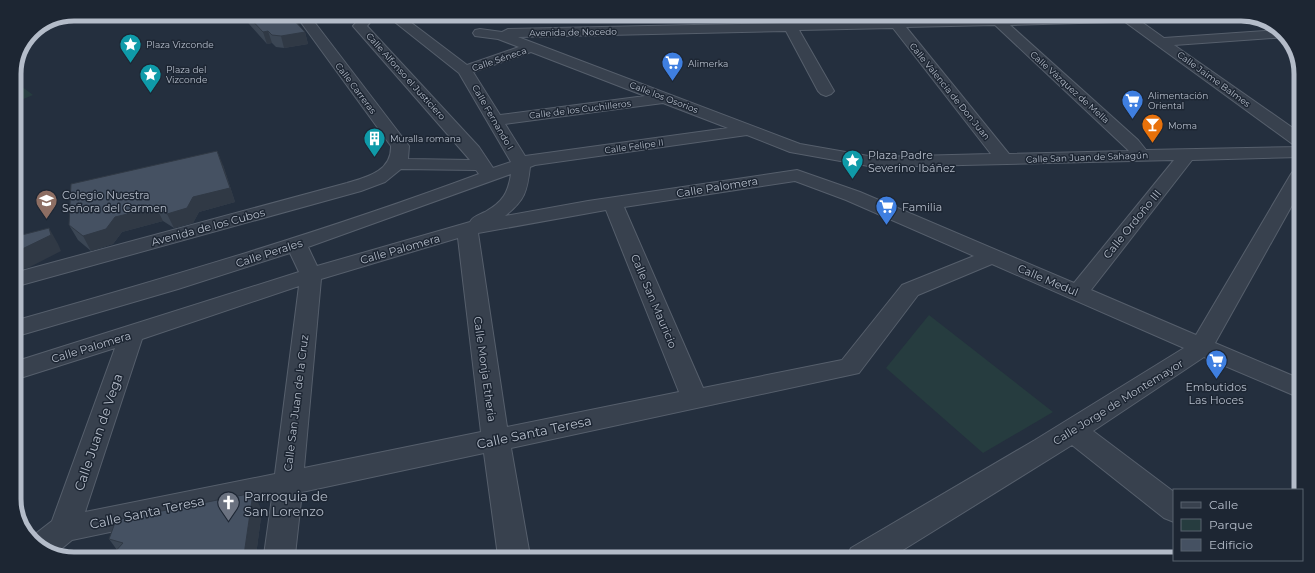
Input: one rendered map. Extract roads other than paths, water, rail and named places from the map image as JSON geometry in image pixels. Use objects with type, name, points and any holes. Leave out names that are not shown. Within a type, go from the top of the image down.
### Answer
[{"type":"street","name":"Calle Carreras","points":[[305,21],[400,146],[402,153],[397,164]]},
{"type":"street","name":"Calle Alfonso el Justiciero","points":[[365,21],[360,26],[473,151],[486,170]]},
{"type":"street","name":"Calle Fernando I","points":[[400,21],[465,70],[520,164]]},
{"type":"street","points":[[616,21],[660,29]]},
{"type":"street","points":[[787,21],[826,91]]},
{"type":"street","name":"Avenida de Nocedo","points":[[483,33],[550,33],[660,29],[787,21]]},
{"type":"street","name":"Calle Valencia de Don Juan","points":[[894,21],[1005,160]]},
{"type":"street","name":"Calle Vázquez de Mella","points":[[998,21],[1132,144],[1138,150],[1139,155]]},
{"type":"street","name":"Calle Jaime Balmes","points":[[1131,21],[1294,137]]},
{"type":"street","name":"Calle los Osorios","points":[[483,33],[500,35],[802,149],[874,162]]},
{"type":"street","points":[[530,46],[530,41],[538,36],[550,33]]},
{"type":"street","points":[[1162,42],[1275,34]]},
{"type":"street","name":"Calle Séneca","points":[[465,70],[530,46]]},
{"type":"street","name":"Calle de los Cuchilleros","points":[[494,120],[666,98]]},
{"type":"street","name":"Calle Felipe II","points":[[520,164],[532,160],[748,129]]},
{"type":"street","name":"Calle San Juan de Sahagún","points":[[874,162],[1294,152]]},
{"type":"street","name":"Calle Ordoño III","points":[[1077,293],[1187,155]]},
{"type":"street","points":[[397,164],[486,170]]},
{"type":"street","name":"Avenida de los Cubos","points":[[21,278],[354,187],[379,177],[397,164]]},
{"type":"street","name":"Calle Perales","points":[[21,328],[170,284],[296,244],[486,170],[520,164]]},
{"type":"street","points":[[467,229],[494,215],[511,202],[518,188],[520,164]]},
{"type":"street","name":"Calle Medul","points":[[796,175],[853,196],[1294,386]]},
{"type":"street","name":"Calle Palomera","points":[[21,369],[311,275],[467,229],[796,175]]},
{"type":"street","name":"Calle Jorge de Montemayor","points":[[872,552],[1072,431],[1190,356],[1201,347],[1294,184]]},
{"type":"street","name":"Calle San Mauricio","points":[[613,204],[695,399]]},
{"type":"street","points":[[494,215],[516,220]]},
{"type":"street","name":"Calle Monja Etheria","points":[[467,229],[495,440],[513,552]]},
{"type":"street","points":[[296,244],[311,275]]},
{"type":"street","name":"Calle Santa Teresa","points":[[46,543],[64,529],[850,367],[910,290],[993,256]]},
{"type":"street","name":"Calle San Juan de la Cruz","points":[[280,552],[311,275]]},
{"type":"street","name":"Calle Juan de Vega","points":[[64,529],[132,334]]},
{"type":"street","points":[[1072,431],[1097,448],[1173,508]]},
{"type":"place","name":"Plaza Vizconde","points":[[130,64]]},
{"type":"place","name":"Alimerka","points":[[673,82]]},
{"type":"place","name":"Plaza del Vizconde","points":[[151,94]]},
{"type":"place","name":"Alimentación Oriental","points":[[1132,120]]},
{"type":"place","name":"Moma","points":[[1152,144]]},
{"type":"place","name":"Muralla romana","points":[[375,158]]},
{"type":"place","name":"Plaza Padre Severino Ibáñez","points":[[853,180]]},
{"type":"place","name":"Colegio Nuestra Señora del Carmen","points":[[46,220]]},
{"type":"place","name":"Familia","points":[[887,226]]},
{"type":"place","name":"Embutidos Las Hoces","points":[[1216,380]]},
{"type":"place","name":"Parroquia de San Lorenzo","points":[[228,522]]}]
